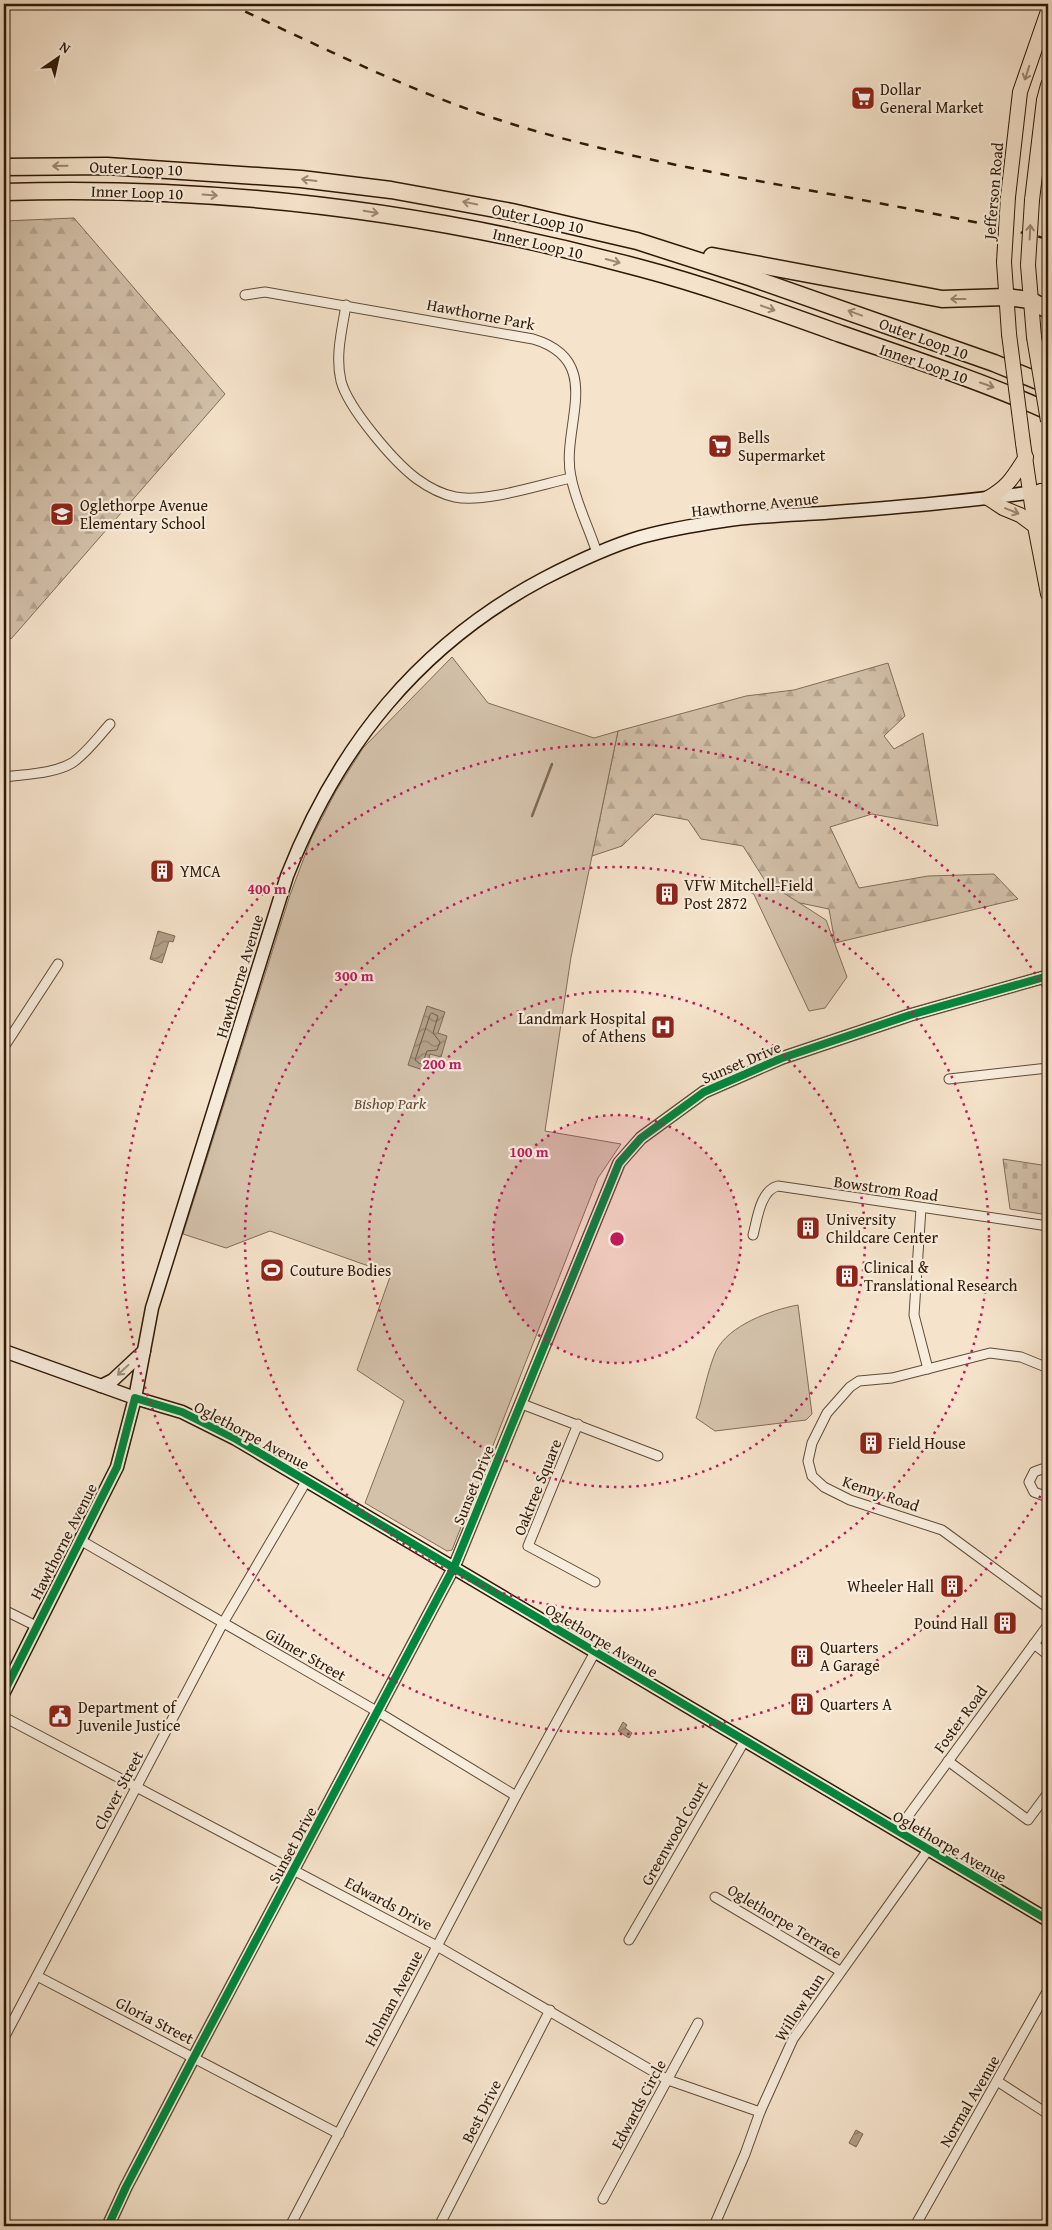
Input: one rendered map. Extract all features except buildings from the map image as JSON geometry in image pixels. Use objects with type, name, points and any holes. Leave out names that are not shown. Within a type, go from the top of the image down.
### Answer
[{"type":"highway","name":"Jefferson Road","points":[[1040,492],[1026,457],[1008,334],[1004,262],[1008,198],[1020,92],[1048,11]]},
{"type":"highway","points":[[1048,85],[1044,100],[1032,200],[1028,265],[1034,337],[1046,390],[1048,421]]},
{"type":"highway","name":"Outer Loop 10","points":[[4,167],[108,166],[301,179],[455,200],[574,225],[637,241],[803,294],[994,363],[1046,390]]},
{"type":"highway","name":"Inner Loop 10","points":[[4,192],[110,191],[264,199],[346,208],[501,234],[642,268],[725,294],[996,388],[1048,411]]},
{"type":"highway","points":[[637,241],[930,297],[955,299],[1006,297],[1030,300],[1048,310]]},
{"type":"highway","points":[[1026,457],[1004,489],[988,498],[1003,508],[1020,515],[1035,526]]},
{"type":"highway","points":[[1040,492],[1035,526],[1048,594]]},
{"type":"highway","points":[[1040,492],[1048,532]]},
{"type":"main road","name":"Hawthorne Avenue","points":[[4,1692],[117,1467],[135,1398],[153,1304],[287,876],[302,838],[330,785],[366,729],[421,668],[459,633],[509,598],[597,553],[640,537],[724,521],[1040,492]]},
{"type":"main road","name":"Oglethorpe Avenue","points":[[4,1351],[135,1398],[182,1412],[236,1439],[1048,1920]]},
{"type":"main road","points":[[100,1386],[113,1380],[144,1351]]},
{"type":"street","name":"Hawthorne Park","points":[[245,295],[265,292],[346,305],[533,339],[554,348],[568,363],[576,382],[576,407],[570,451],[571,478],[597,553]]},
{"type":"street","points":[[346,305],[339,357],[339,370],[345,393],[360,417],[408,472],[418,480],[444,494],[469,498],[571,478]]},
{"type":"street","points":[[4,776],[55,770],[71,763],[86,751],[110,724]]},
{"type":"street","points":[[4,1047],[58,964]]},
{"type":"street","name":"Sunset Drive","points":[[108,2226],[122,2194],[454,1567],[522,1404],[618,1163],[646,1133],[704,1092],[779,1060],[910,1015],[1048,976]]},
{"type":"street","points":[[949,1079],[1048,1068]]},
{"type":"street","name":"Bowstrom Road","points":[[753,1235],[765,1196],[770,1189],[778,1186],[1048,1226]]},
{"type":"street","points":[[921,1208],[914,1315],[928,1369]]},
{"type":"street","name":"Kenny Road","points":[[1048,1368],[1021,1357],[1001,1353],[978,1355],[892,1378],[863,1380],[850,1387],[833,1406],[816,1432],[809,1453],[808,1466],[812,1476],[824,1487],[850,1500],[942,1530],[1048,1608]]},
{"type":"street","name":"Oaktree Square","points":[[522,1404],[658,1456]]},
{"type":"street","name":"Oaktree Square","points":[[578,1424],[528,1546],[595,1582]]},
{"type":"street","points":[[1048,1471],[1042,1469],[1034,1472],[1029,1482],[1034,1492],[1042,1495],[1048,1493]]},
{"type":"street","name":"Clover Street","points":[[4,2038],[223,1624],[307,1480]]},
{"type":"street","name":"Gilmer Street","points":[[80,1540],[378,1712],[516,1796]]},
{"type":"street","points":[[4,1610],[36,1626]]},
{"type":"street","name":"Foster Road","points":[[897,1831],[1048,1625]]},
{"type":"street","points":[[1034,1644],[1048,1655]]},
{"type":"street","name":"Holman Avenue","points":[[290,2226],[516,1796],[595,1652]]},
{"type":"street","name":"Edwards Drive","points":[[4,1717],[437,1946],[668,2080],[760,2112]]},
{"type":"street","name":"Greenwood Court","points":[[629,1940],[745,1740]]},
{"type":"street","points":[[948,1761],[1028,1820],[1048,1793]]},
{"type":"street","name":"Willow Run","points":[[714,2226],[745,2154],[760,2112],[793,2039],[928,1850]]},
{"type":"street","name":"Oglethorpe Terrace","points":[[714,1896],[840,1971]]},
{"type":"street","name":"Gloria Street","points":[[36,1976],[339,2134]]},
{"type":"street","name":"Normal Avenue","points":[[915,2226],[1048,1990]]},
{"type":"street","name":"Best Drive","points":[[439,2226],[550,2010]]},
{"type":"street","name":"Edwards Circle","points":[[603,2199],[698,2023]]},
{"type":"street","points":[[997,2081],[1048,2114]]},
{"type":"green space","name":"Oglethorpe Avenue Elementary School","points":[[74,218],[225,394],[11,639],[4,633],[4,221]]},
{"type":"green space","name":"Bishop Park","points":[[452,657],[488,703],[594,738],[618,731],[571,957],[545,1131],[621,1144],[598,1178],[452,1550],[447,1551],[365,1503],[404,1401],[357,1370],[391,1274],[270,1231],[226,1248],[183,1234],[290,895],[311,839],[336,791],[363,748]]},
{"type":"green space","points":[[888,663],[905,716],[884,736],[894,749],[923,733],[938,826],[872,814],[830,827],[859,888],[928,876],[994,874],[1018,899],[835,943],[829,909],[776,898],[743,846],[701,839],[688,820],[655,814],[622,846],[592,856],[618,731],[746,696],[794,690]]},
{"type":"green space","points":[[749,884],[776,888],[826,920],[847,977],[825,1008],[809,1011]]},
{"type":"green space","points":[[1003,1159],[1048,1166],[1048,1215],[1010,1209]]},
{"type":"green space","points":[[798,1305],[812,1414],[806,1420],[715,1431],[696,1418],[713,1359],[722,1342],[730,1334],[752,1320]]},
{"type":"water","points":[[158,931],[175,936],[173,942],[169,941],[162,963],[150,959]]},
{"type":"water","points":[[427,1006],[445,1012],[438,1033],[447,1036],[441,1057],[430,1054],[426,1071],[408,1065]]},
{"type":"water","points":[[623,1722],[627,1725],[625,1728],[632,1733],[629,1738],[618,1731]]},
{"type":"water","points":[[856,2130],[863,2134],[856,2147],[849,2143]]},
{"type":"waterway","points":[[532,816],[552,764]]},
{"type":"railway","points":[[229,4],[420,91],[499,120],[539,132],[665,163],[921,211],[1048,239]]},
{"type":"cycle path","points":[[108,2226],[126,2187],[194,2057],[454,1567],[619,1163],[641,1138],[704,1092],[782,1058],[910,1015],[1048,976]]},
{"type":"cycle path","points":[[4,1692],[117,1467],[135,1398],[182,1412],[236,1439],[1048,1920]]},
{"type":"place","name":"Dollar General Market","points":[[863,98]]},
{"type":"place","name":"Bells Supermarket","points":[[720,446]]},
{"type":"place","name":"Oglethorpe Avenue Elementary School","points":[[62,514]]},
{"type":"place","name":"YMCA","points":[[162,871]]},
{"type":"place","name":"VFW Mitchell-Field Post 2872","points":[[667,894]]},
{"type":"place","name":"Landmark Hospital of Athens","points":[[663,1027]]},
{"type":"place","name":"University Childcare Center","points":[[808,1228]]},
{"type":"place","name":"Couture Bodies","points":[[272,1270]]},
{"type":"place","name":"Clinical & Translational Research","points":[[847,1276]]},
{"type":"place","name":"Field House","points":[[871,1443]]},
{"type":"place","name":"Wheeler Hall","points":[[952,1586]]},
{"type":"place","name":"Pound Hall","points":[[1005,1623]]},
{"type":"place","name":"Quarters A Garage","points":[[802,1656]]},
{"type":"place","name":"Quarters A","points":[[802,1704]]},
{"type":"place","name":"Department of Juvenile Justice","points":[[60,1716]]}]
